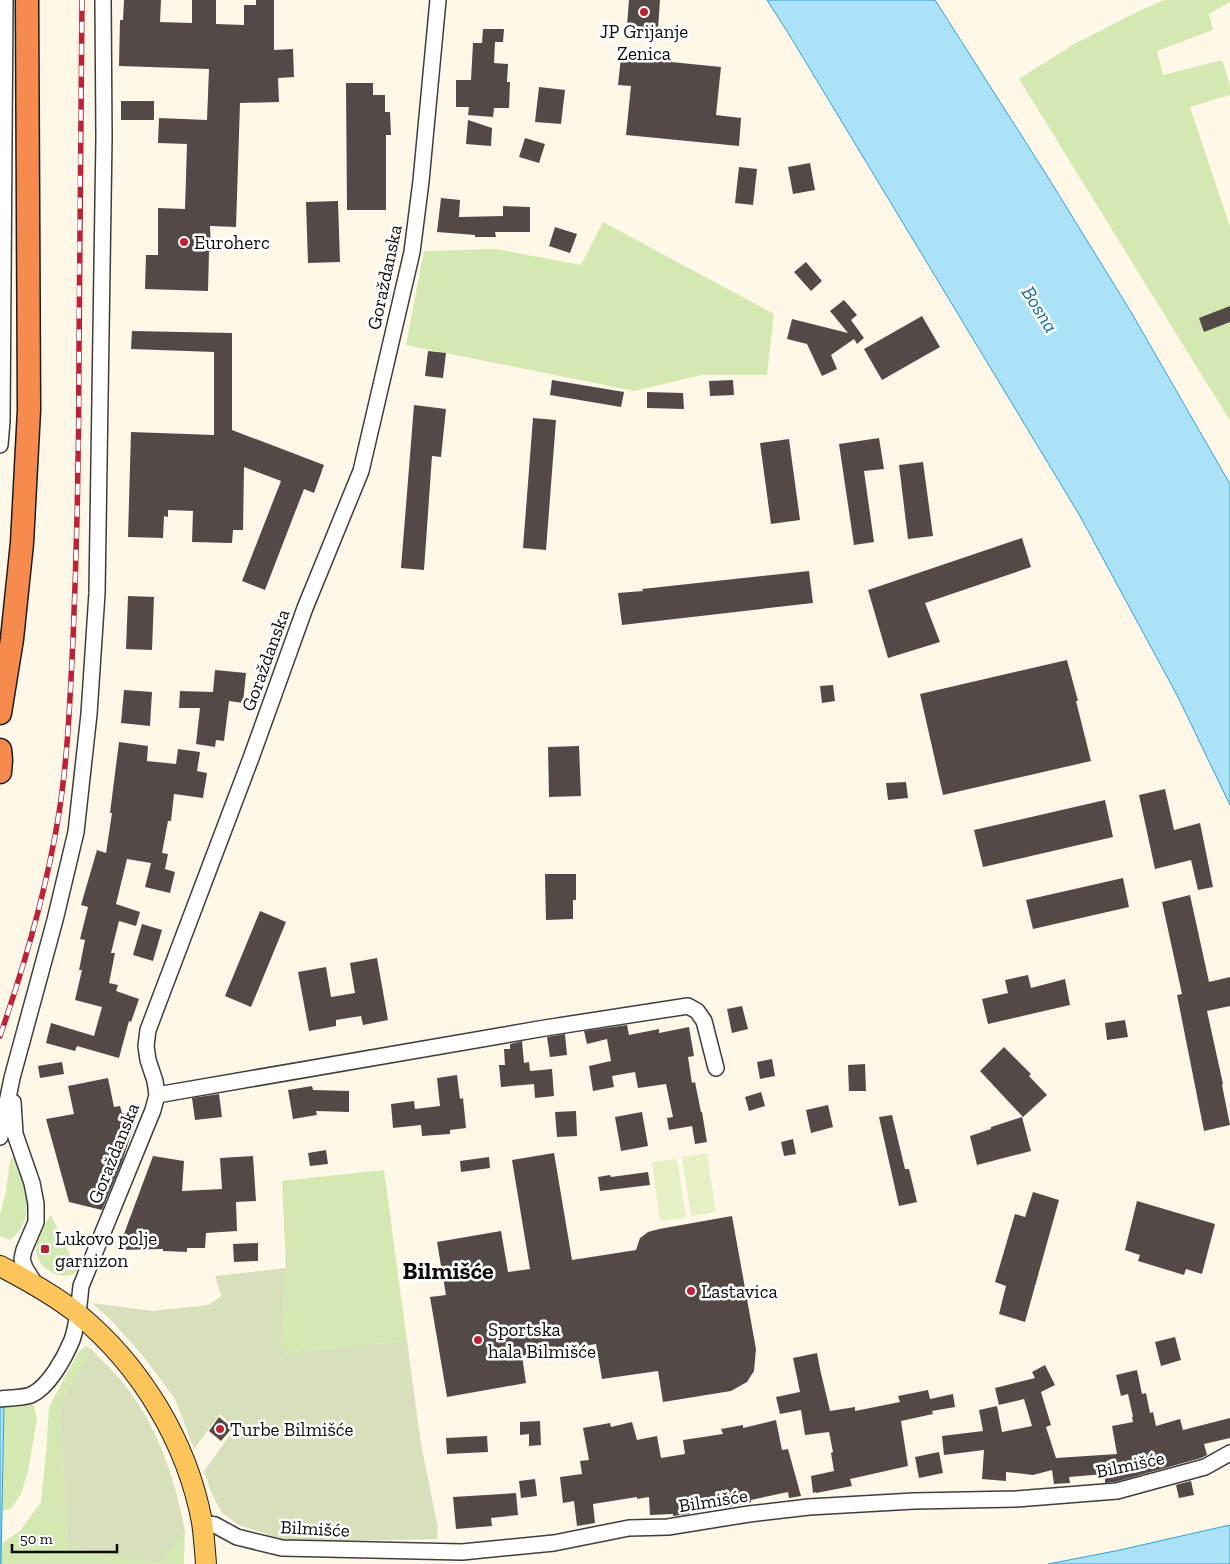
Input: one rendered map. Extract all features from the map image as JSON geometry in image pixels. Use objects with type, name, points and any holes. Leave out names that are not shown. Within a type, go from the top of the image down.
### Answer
[{"type":"highway","points":[[0,713],[12,639],[22,543],[29,410],[27,0]]},
{"type":"highway","points":[[0,750],[0,772]]},
{"type":"main road","points":[[0,1266],[36,1285],[78,1314],[130,1366],[170,1429],[189,1473],[202,1522],[206,1560]]},
{"type":"street","points":[[0,445],[2,412],[5,0]]},
{"type":"street","points":[[0,1137],[12,1078],[56,920],[76,832],[89,714],[98,564],[104,137],[103,0]]},
{"type":"street","name":"Goraždanska","points":[[5,1398],[31,1395],[43,1386],[54,1374],[72,1340],[78,1314],[81,1286],[153,1110],[157,1095],[146,1046],[148,1030],[251,758],[305,608],[361,471],[412,252],[422,181],[438,0]]},
{"type":"street","points":[[157,1095],[545,1028],[688,1006],[697,1011],[704,1021],[716,1068]]},
{"type":"street","points":[[12,1078],[15,1134],[32,1182],[36,1204],[36,1222],[22,1259],[24,1268],[36,1285]]},
{"type":"street","name":"Bilmišće","points":[[202,1522],[215,1525],[237,1537],[282,1548],[462,1552],[554,1543],[629,1528],[668,1528],[749,1514],[809,1507],[914,1501],[1016,1499],[1118,1491],[1205,1466],[1230,1453]]},
{"type":"green space","points":[[1164,0],[1230,0],[1230,2],[1209,14],[1213,30],[1157,51],[1163,75],[1222,60],[1230,85],[1230,95],[1190,107],[1230,227],[1230,421],[1019,79],[1074,44]]},
{"type":"green space","points":[[603,222],[774,314],[767,375],[702,375],[634,391],[406,345],[424,251],[496,249],[581,265]]},
{"type":"green space","points":[[707,1153],[716,1212],[691,1216],[682,1157]]},
{"type":"green space","points":[[12,1157],[15,1158],[26,1191],[27,1202],[22,1226],[10,1240],[0,1236],[0,1215]]},
{"type":"green space","points":[[677,1159],[686,1218],[660,1221],[652,1162]]},
{"type":"green space","points":[[384,1170],[407,1341],[282,1353],[286,1268],[282,1181]]},
{"type":"green space","points":[[51,1215],[77,1269],[77,1272],[72,1275],[60,1275],[48,1270],[43,1266],[37,1255],[36,1250],[40,1234]]},
{"type":"green space","points":[[286,1268],[282,1353],[407,1341],[421,1444],[438,1528],[437,1539],[289,1542],[239,1525],[222,1513],[211,1492],[204,1471],[235,1428],[220,1414],[194,1449],[175,1399],[143,1356],[110,1319],[92,1303],[152,1311],[209,1305],[221,1296],[215,1276]]},
{"type":"green space","points":[[86,1346],[91,1349],[59,1406],[65,1484],[67,1547],[160,1563],[185,1531],[184,1564],[1,1564],[2,1543],[20,1531],[41,1502],[49,1407],[79,1351]]},
{"type":"green space","points":[[91,1349],[121,1380],[141,1408],[158,1441],[172,1477],[185,1531],[160,1563],[69,1549],[67,1547],[65,1484],[59,1406]]},
{"type":"green space","points":[[33,1402],[37,1419],[28,1471],[21,1494],[11,1509],[1,1511],[4,1406],[16,1407]]},
{"type":"water","name":"Bosna","points":[[767,0],[935,0],[1131,312],[1230,484],[1230,805],[1178,697],[1080,516]]},
{"type":"water","points":[[0,1405],[4,1406],[1,1564],[0,1564]]},
{"type":"water","points":[[1230,1525],[1230,1564],[1048,1564],[1115,1551]]},
{"type":"building","points":[[124,0],[161,0],[160,22],[192,23],[192,0],[216,0],[216,24],[244,25],[244,5],[256,5],[256,0],[274,0],[274,50],[293,49],[294,77],[278,78],[279,102],[240,103],[236,227],[210,226],[211,252],[209,252],[208,291],[145,289],[146,255],[158,255],[158,208],[185,209],[187,144],[158,143],[159,118],[207,120],[209,69],[119,66],[120,20],[123,20]]},
{"type":"building","name":"JP Grijanje Zenica","points":[[629,0],[660,0],[658,29],[627,25]]},
{"type":"building","points":[[483,29],[504,29],[503,42],[495,42],[494,63],[508,64],[507,82],[510,82],[509,108],[494,108],[493,117],[468,115],[469,107],[456,107],[456,80],[471,80],[473,43],[482,43]]},
{"type":"building","points":[[621,57],[721,67],[716,115],[741,118],[739,146],[626,135],[631,86],[618,85]]},
{"type":"building","points":[[346,83],[373,83],[373,95],[385,95],[385,112],[390,112],[391,135],[386,135],[386,210],[347,210]]},
{"type":"building","points":[[539,87],[565,90],[561,124],[535,122]]},
{"type":"building","points":[[121,101],[154,101],[154,120],[121,120]]},
{"type":"building","points":[[468,120],[492,128],[491,146],[466,144]]},
{"type":"building","points":[[525,138],[545,144],[539,163],[519,157]]},
{"type":"building","points":[[810,163],[815,190],[793,194],[788,167]]},
{"type":"building","points":[[739,167],[757,169],[753,205],[735,203]]},
{"type":"building","points":[[441,198],[460,200],[459,217],[503,216],[503,206],[530,207],[530,232],[495,232],[496,237],[475,237],[475,235],[437,232]]},
{"type":"building","points":[[338,201],[340,262],[308,263],[306,202]]},
{"type":"building","points":[[555,227],[577,234],[570,253],[549,246]]},
{"type":"building","points":[[806,262],[822,281],[811,291],[794,272]]},
{"type":"building","points":[[844,300],[857,315],[851,320],[864,338],[857,344],[854,339],[831,355],[837,369],[822,376],[807,344],[787,339],[792,319],[848,333],[830,311]]},
{"type":"building","points":[[1230,306],[1230,322],[1204,332],[1199,318]]},
{"type":"building","points":[[922,316],[940,347],[882,380],[864,349]]},
{"type":"building","points":[[132,331],[232,333],[232,430],[324,465],[314,493],[304,489],[265,590],[242,581],[281,481],[244,467],[243,530],[233,530],[232,543],[192,542],[193,511],[168,510],[168,517],[164,516],[163,538],[128,537],[131,432],[214,435],[214,352],[131,349]]},
{"type":"building","points":[[428,351],[446,353],[443,378],[425,376]]},
{"type":"building","points":[[552,380],[624,392],[621,407],[550,395]]},
{"type":"building","points":[[733,380],[734,395],[710,396],[709,381]]},
{"type":"building","points":[[647,392],[683,393],[684,409],[647,408]]},
{"type":"building","points":[[414,405],[446,409],[441,457],[432,456],[424,570],[401,568]]},
{"type":"building","points":[[533,418],[556,420],[546,550],[523,548]]},
{"type":"building","points":[[879,438],[884,469],[864,471],[874,542],[854,545],[839,444]]},
{"type":"building","points":[[789,439],[800,520],[771,524],[760,443]]},
{"type":"building","points":[[923,462],[933,536],[908,539],[899,465]]},
{"type":"building","points":[[1022,538],[1031,567],[925,603],[940,642],[888,658],[868,590]]},
{"type":"building","points":[[809,571],[813,603],[622,625],[618,593]]},
{"type":"building","points":[[128,596],[154,597],[152,650],[126,649]]},
{"type":"building","points":[[1067,660],[1091,761],[943,795],[920,694]]},
{"type":"building","points":[[215,670],[246,673],[243,703],[229,701],[224,741],[216,740],[215,747],[196,744],[200,708],[179,708],[180,691],[213,692]]},
{"type":"building","points":[[833,685],[835,701],[822,703],[820,686]]},
{"type":"building","points":[[124,690],[152,692],[150,726],[121,723]]},
{"type":"building","points":[[119,742],[148,746],[147,761],[176,764],[178,749],[200,752],[197,771],[207,773],[203,798],[174,794],[171,821],[168,821],[162,853],[168,854],[165,869],[175,872],[170,893],[145,887],[151,863],[127,859],[116,904],[140,912],[136,926],[119,921],[111,953],[115,953],[109,983],[118,985],[116,991],[139,999],[131,1022],[129,1021],[119,1058],[77,1046],[75,1051],[46,1043],[51,1023],[94,1036],[102,1007],[75,1000],[82,970],[79,970],[85,940],[80,939],[88,907],[81,905],[97,850],[106,853]]},
{"type":"building","points":[[579,746],[581,796],[549,797],[548,747]]},
{"type":"building","points":[[906,782],[908,798],[888,800],[886,783]]},
{"type":"building","points":[[1165,789],[1174,830],[1200,823],[1213,887],[1198,890],[1191,860],[1155,869],[1139,795]]},
{"type":"building","points":[[1105,800],[1113,837],[983,867],[974,830]]},
{"type":"building","points":[[545,874],[576,874],[576,900],[573,900],[573,919],[546,920]]},
{"type":"building","points":[[1123,878],[1129,907],[1033,929],[1026,900]]},
{"type":"building","points":[[1190,895],[1209,982],[1230,977],[1230,1006],[1207,1011],[1230,1125],[1204,1131],[1177,995],[1182,994],[1162,902]]},
{"type":"building","points":[[260,911],[286,922],[251,1007],[225,996]]},
{"type":"building","points":[[142,924],[162,930],[153,961],[133,955]]},
{"type":"building","points":[[377,958],[388,1020],[363,1025],[361,1016],[336,1020],[336,1026],[309,1031],[298,972],[326,967],[331,997],[355,993],[350,963]]},
{"type":"building","points":[[1028,975],[1031,988],[1065,979],[1070,1005],[988,1024],[982,999],[1008,993],[1005,980]]},
{"type":"building","points":[[742,1006],[748,1029],[732,1033],[727,1009]]},
{"type":"building","points":[[1125,1020],[1128,1037],[1107,1040],[1105,1023]]},
{"type":"building","points":[[627,1025],[629,1035],[659,1029],[659,1033],[689,1027],[694,1056],[688,1057],[692,1083],[695,1082],[707,1142],[695,1144],[692,1126],[669,1130],[667,1118],[673,1117],[666,1084],[638,1088],[635,1072],[612,1076],[614,1087],[593,1091],[589,1066],[611,1061],[607,1039],[587,1044],[584,1031]]},
{"type":"building","points":[[565,1034],[567,1055],[550,1057],[547,1037]]},
{"type":"building","points":[[522,1041],[524,1063],[529,1062],[530,1071],[552,1069],[554,1096],[535,1098],[534,1084],[501,1087],[499,1065],[505,1065],[504,1049],[510,1049],[510,1044]]},
{"type":"building","points":[[1004,1047],[1031,1074],[1029,1076],[1047,1095],[1023,1117],[980,1071]]},
{"type":"building","points":[[772,1059],[775,1076],[760,1079],[757,1062]]},
{"type":"building","points":[[62,1062],[64,1074],[40,1078],[38,1066]]},
{"type":"building","points":[[865,1064],[866,1091],[849,1091],[848,1065]]},
{"type":"building","points":[[457,1075],[460,1099],[463,1098],[466,1128],[450,1130],[450,1134],[422,1136],[421,1125],[393,1128],[391,1104],[414,1101],[415,1109],[440,1106],[437,1078]]},
{"type":"building","points":[[108,1078],[114,1107],[120,1106],[122,1113],[136,1119],[122,1162],[102,1210],[69,1202],[46,1119],[74,1114],[68,1086]]},
{"type":"building","points":[[312,1086],[313,1090],[349,1091],[349,1112],[316,1111],[317,1115],[293,1119],[288,1090]]},
{"type":"building","points":[[761,1092],[765,1106],[749,1111],[745,1097]]},
{"type":"building","points":[[219,1094],[222,1117],[195,1120],[192,1098]]},
{"type":"building","points":[[828,1105],[833,1127],[811,1133],[806,1110]]},
{"type":"building","points":[[576,1111],[577,1136],[557,1137],[555,1112]]},
{"type":"building","points":[[642,1112],[648,1146],[621,1151],[615,1117]]},
{"type":"building","points":[[892,1115],[905,1169],[909,1169],[917,1202],[899,1206],[879,1117]]},
{"type":"building","points":[[1022,1117],[1031,1151],[977,1165],[970,1136]]},
{"type":"building","points":[[793,1139],[796,1154],[784,1156],[781,1142]]},
{"type":"building","points":[[326,1150],[328,1164],[310,1166],[308,1153]]},
{"type":"building","points":[[554,1153],[572,1260],[636,1250],[640,1238],[648,1232],[732,1216],[756,1349],[754,1371],[747,1382],[731,1391],[663,1402],[658,1371],[602,1379],[596,1344],[522,1356],[526,1383],[447,1397],[430,1297],[446,1295],[437,1242],[501,1231],[508,1272],[530,1269],[512,1160]]},
{"type":"building","points":[[153,1156],[184,1161],[182,1191],[222,1189],[220,1158],[253,1156],[256,1201],[236,1202],[237,1231],[206,1233],[205,1248],[187,1248],[187,1252],[163,1251],[163,1249],[118,1250]]},
{"type":"building","points":[[489,1157],[490,1168],[461,1172],[460,1161]]},
{"type":"building","points":[[648,1172],[650,1185],[600,1191],[598,1177]]},
{"type":"building","points":[[1033,1192],[1059,1200],[1025,1322],[999,1314],[1006,1286],[995,1282],[1015,1214],[1025,1217]]},
{"type":"building","points":[[1137,1201],[1215,1224],[1202,1274],[1186,1269],[1184,1275],[1138,1261],[1140,1255],[1125,1250]]},
{"type":"building","points":[[258,1243],[258,1261],[234,1262],[233,1244]]},
{"type":"building","points":[[1175,1337],[1181,1360],[1161,1366],[1155,1342]]},
{"type":"building","points":[[817,1353],[830,1411],[855,1407],[855,1411],[900,1402],[898,1396],[928,1390],[930,1399],[953,1394],[955,1407],[932,1411],[933,1414],[901,1421],[908,1466],[850,1479],[852,1486],[813,1493],[811,1476],[834,1471],[829,1432],[805,1435],[801,1410],[780,1414],[776,1397],[800,1392],[793,1358]]},
{"type":"building","points":[[1045,1365],[1055,1385],[1041,1392],[1051,1425],[1046,1427],[1056,1458],[1117,1454],[1112,1426],[1133,1422],[1133,1417],[1128,1394],[1121,1396],[1116,1375],[1137,1370],[1142,1394],[1146,1393],[1150,1413],[1153,1412],[1156,1426],[1180,1419],[1183,1430],[1230,1418],[1230,1438],[1204,1444],[1207,1455],[1201,1458],[1115,1482],[1105,1483],[1105,1474],[1069,1477],[1070,1483],[1054,1484],[1052,1470],[1033,1475],[1006,1472],[1006,1481],[982,1479],[984,1450],[944,1455],[942,1436],[983,1431],[979,1410],[997,1406],[1002,1432],[1032,1426],[1024,1399],[999,1405],[995,1388],[1035,1378],[1032,1372]]},
{"type":"building","name":"Turbe Bilmišće","points":[[219,1417],[232,1428],[221,1441],[209,1431]]},
{"type":"building","points":[[776,1420],[782,1450],[788,1449],[801,1496],[789,1498],[788,1492],[733,1506],[673,1516],[673,1514],[650,1515],[649,1497],[637,1499],[637,1497],[593,1504],[595,1523],[577,1526],[574,1501],[563,1503],[560,1477],[582,1474],[580,1461],[589,1460],[583,1428],[610,1423],[611,1427],[632,1422],[637,1440],[657,1436],[661,1458],[685,1454],[683,1440],[723,1434],[721,1429],[743,1425],[743,1428]]},
{"type":"building","points":[[540,1421],[541,1445],[529,1446],[529,1434],[520,1435],[520,1422]]},
{"type":"building","points":[[487,1436],[488,1452],[447,1454],[446,1438]]},
{"type":"building","points":[[939,1452],[943,1473],[919,1478],[915,1457]]},
{"type":"building","points":[[535,1479],[537,1496],[521,1498],[519,1481]]},
{"type":"building","points":[[1191,1481],[1194,1495],[1179,1498],[1176,1485]]},
{"type":"building","points":[[516,1493],[518,1515],[491,1518],[492,1526],[456,1529],[453,1497]]},
{"type":"railway","points":[[0,1036],[42,898],[59,813],[67,749],[78,496],[82,0]]},
{"type":"place","name":"JP Grijanje Zenica","points":[[644,12]]},
{"type":"place","name":"Euroherc","points":[[184,242]]},
{"type":"place","name":"Lukovo polje garnizon","points":[[45,1249]]},
{"type":"place","name":"Lastavica","points":[[691,1291]]},
{"type":"place","name":"Sportska hala Bilmišće","points":[[478,1340]]},
{"type":"place","name":"Turbe Bilmišće","points":[[220,1429]]},
{"type":"district","name":"Bilmišće","points":[[448,1271]]}]
